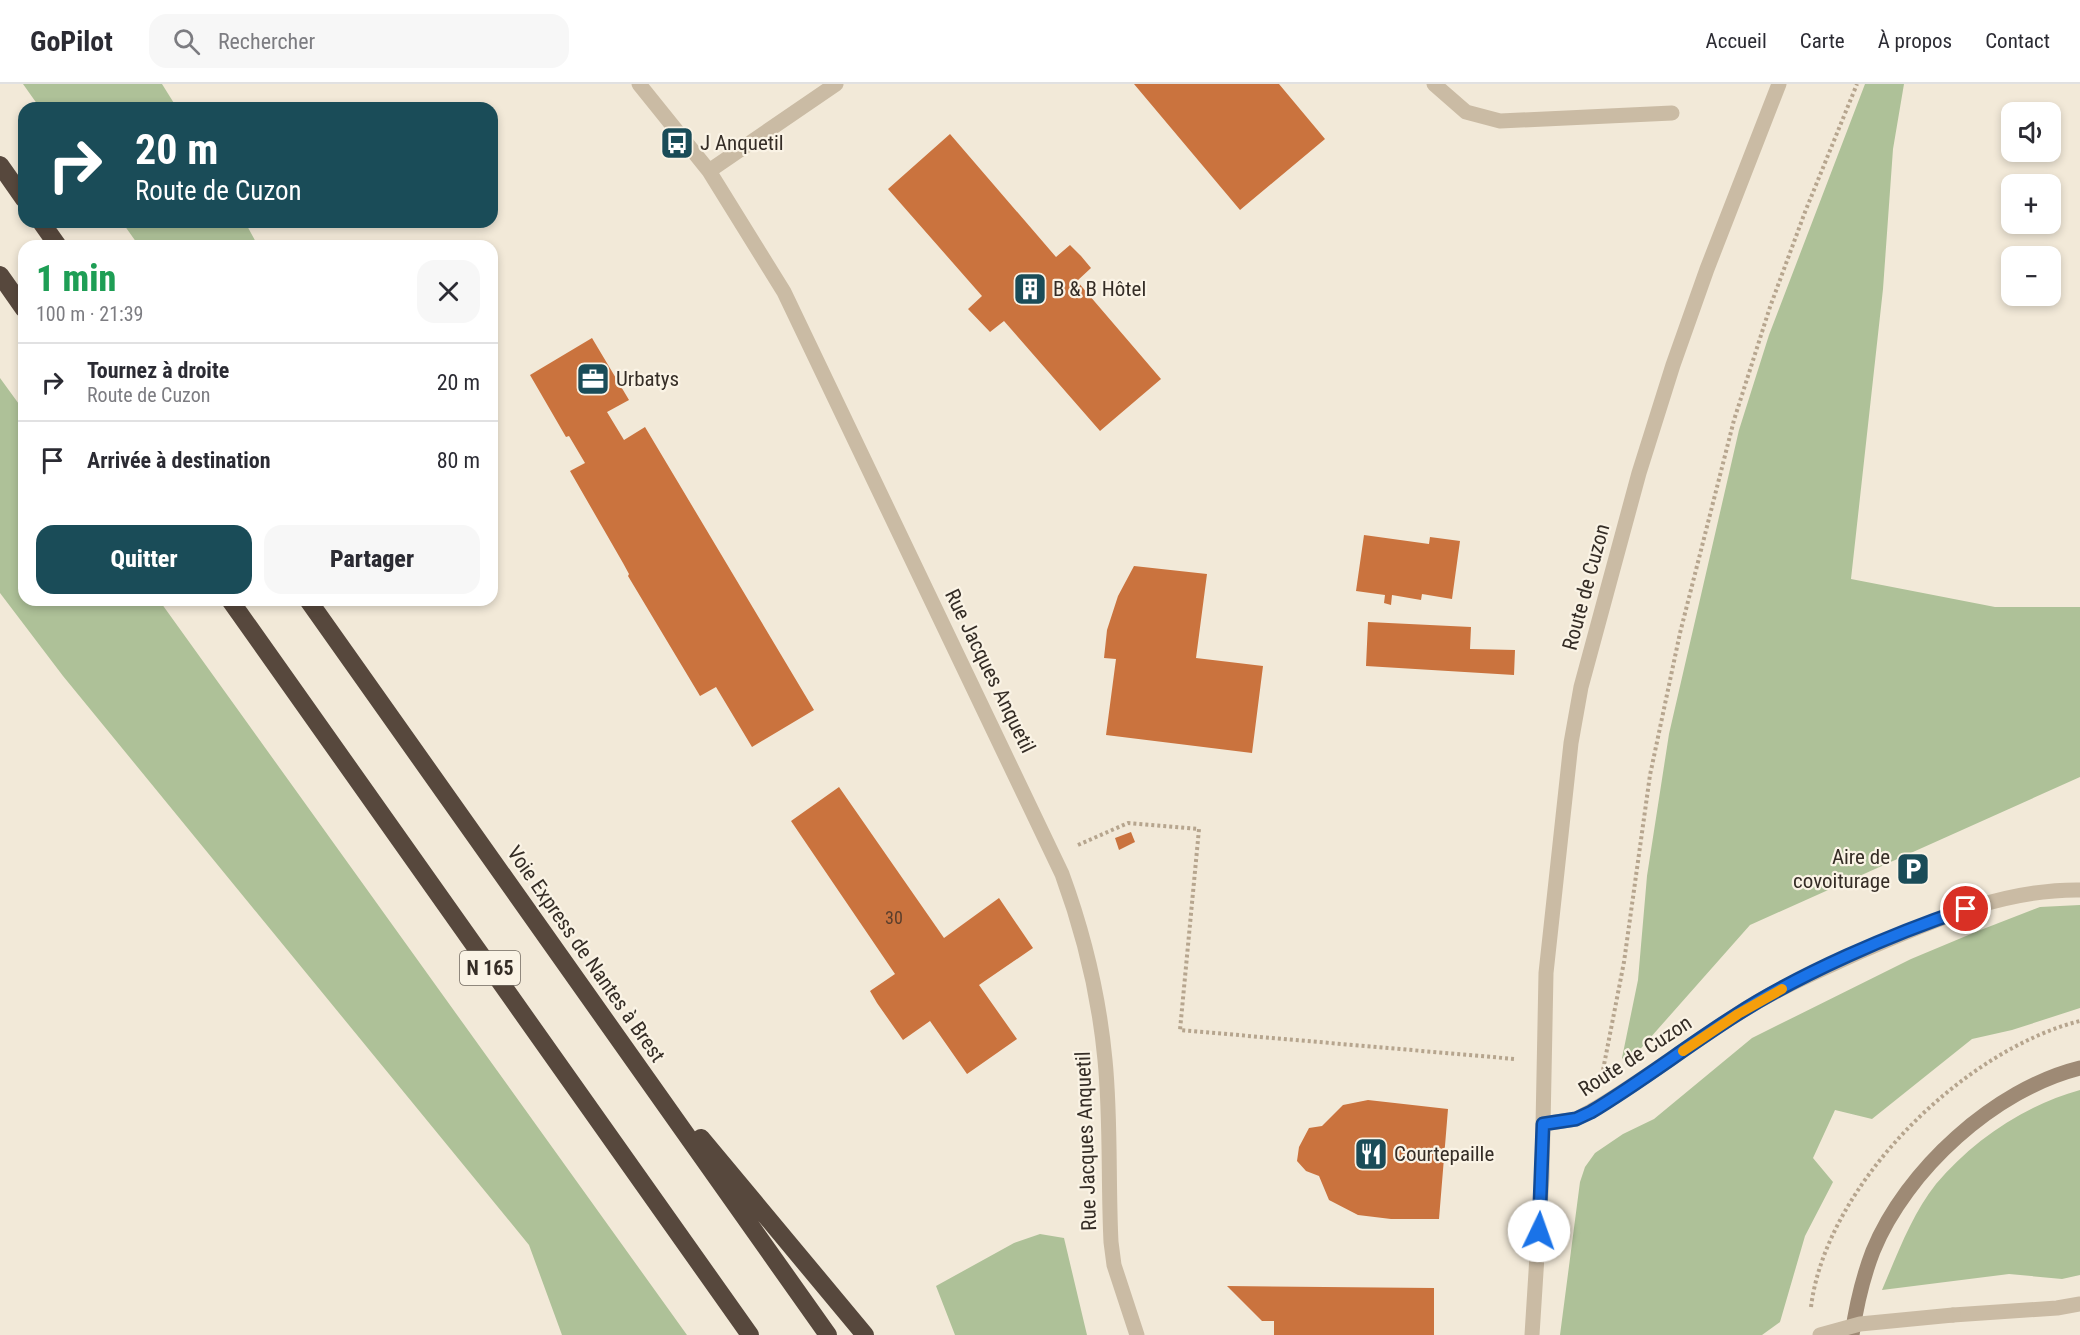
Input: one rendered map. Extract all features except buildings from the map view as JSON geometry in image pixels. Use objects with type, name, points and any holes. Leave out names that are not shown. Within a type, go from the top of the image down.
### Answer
[{"type":"highway","points":[[0,165],[18,190]]},
{"type":"highway","points":[[0,275],[18,300]]},
{"type":"highway","name":"N 165","points":[[234,606],[750,1335]]},
{"type":"highway","name":"Voie Express de Nantes à Brest","points":[[312,606],[828,1335]]},
{"type":"highway","points":[[611,1029],[865,1335]]},
{"type":"main road","points":[[1852,1335],[1856,1310],[1873,1250],[1916,1180],[1948,1144],[2002,1102],[2039,1083],[2080,1068]]},
{"type":"street","name":"Rue Jacques Anquetil","points":[[639,84],[709,171],[784,292],[1054,855],[1075,908],[1096,991],[1107,1090],[1111,1242],[1114,1265],[1137,1335]]},
{"type":"street","points":[[709,171],[836,84]]},
{"type":"street","points":[[1434,84],[1466,112],[1500,121],[1672,113]]},
{"type":"street","name":"Route de Cuzon","points":[[1532,1335],[1542,1177],[1546,973],[1571,743],[1581,687],[1639,473],[1673,365],[1707,269],[1779,84]]},
{"type":"street","name":"Route de Cuzon","points":[[1543,1124],[1576,1119],[1608,1102],[1738,1014],[1788,985],[1838,962],[1936,920],[1985,903],[2029,893],[2080,890]]},
{"type":"street","points":[[1820,1335],[1860,1324],[1953,1314],[2057,1308],[2080,1304]]},
{"type":"path","points":[[1608,1102],[1600,1084],[1624,962],[1650,774],[1680,633],[1734,420],[1754,354],[1805,212],[1857,84]]},
{"type":"path","points":[[1054,855],[1128,822],[1199,830],[1180,1030],[1496,1057]]},
{"type":"green space","points":[[23,84],[162,84],[173,102],[36,102]]},
{"type":"green space","points":[[1865,84],[1904,84],[1893,149],[1883,289],[1851,579],[1995,607],[2080,607],[2080,777],[1750,925],[1627,1064],[1622,1058],[1638,980],[1647,876],[1669,734],[1739,430],[1769,335]]},
{"type":"green space","points":[[126,228],[248,228],[255,240],[135,240]]},
{"type":"green space","points":[[0,378],[18,403],[18,606],[163,606],[687,1335],[562,1335],[529,1245],[63,676],[0,593]]},
{"type":"green space","points":[[2080,905],[2080,1008],[2012,1030],[1972,1039],[1872,1119],[1835,1110],[1813,1158],[1833,1182],[1805,1236],[1780,1322],[1762,1335],[1560,1335],[1580,1182],[1585,1167],[1595,1153],[1623,1134],[1654,1119],[1752,1038],[1911,959],[1978,931],[2040,907]]},
{"type":"green space","points":[[2080,1090],[2080,1275],[2062,1279],[2009,1274],[1882,1290],[1920,1208],[1936,1184],[1951,1168],[1966,1153],[2001,1126],[2039,1105]]},
{"type":"green space","points":[[1040,1234],[1064,1238],[1087,1335],[955,1335],[936,1286],[1014,1243]]},
{"type":"slow traffic","points":[[1683,1051],[1738,1014],[1782,989]]},
{"type":"place","name":"J Anquetil","points":[[677,143]]},
{"type":"place","name":"B & B Hôtel","points":[[1030,289]]},
{"type":"place","name":"Urbatys","points":[[593,379]]},
{"type":"place","name":"Aire de covoiturage","points":[[1913,869]]},
{"type":"place","name":"Courtepaille","points":[[1371,1154]]},
{"type":"route","points":[[1539,1231],[1543,1124],[1576,1119],[1591,1112],[1738,1014],[1788,985],[1906,932],[1966,909]]}]
